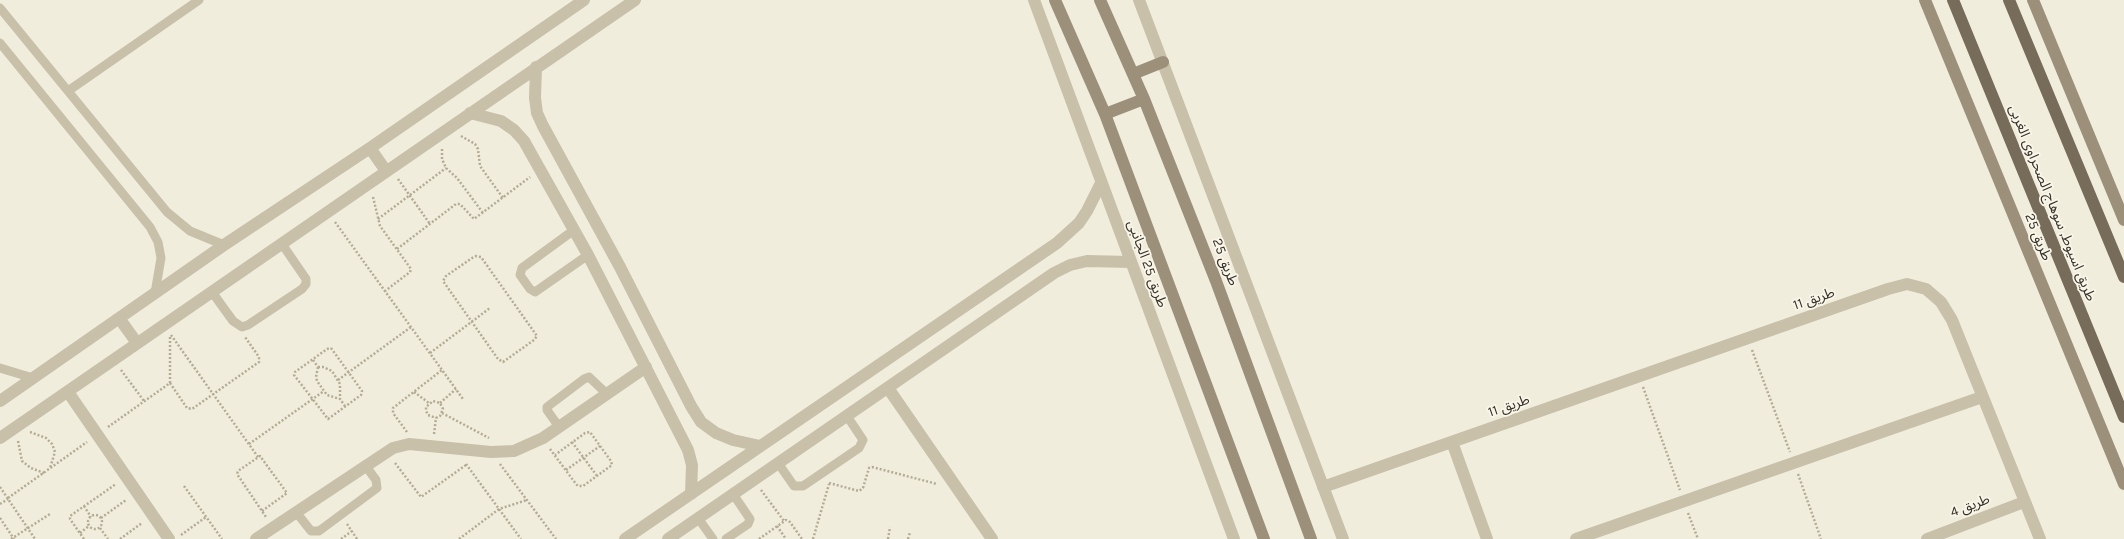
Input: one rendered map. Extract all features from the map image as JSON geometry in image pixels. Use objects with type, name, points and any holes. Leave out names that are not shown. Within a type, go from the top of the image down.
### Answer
[{"type":"main road","name":"طريق اسيوط, سوهاج الصحراوى الغربى","points":[[1953,0],[2124,417]]},
{"type":"main road","points":[[2010,0],[2124,277]]},
{"type":"street","points":[[0,401],[224,245],[370,148],[584,0]]},
{"type":"street","points":[[0,438],[137,344],[167,330],[212,292],[635,0]]},
{"type":"street","name":"طريق 25 الجانبى","points":[[1034,0],[1234,539]]},
{"type":"street","points":[[1055,0],[1105,114],[1264,539]]},
{"type":"street","name":"طريق 25","points":[[1100,0],[1144,99],[1216,281],[1311,539]]},
{"type":"street","points":[[1139,0],[1343,539]]},
{"type":"street","name":"طريق 25","points":[[1925,0],[2124,484]]},
{"type":"street","points":[[2033,0],[2124,220]]},
{"type":"street","points":[[1133,74],[1163,62]]},
{"type":"street","points":[[536,67],[535,98],[537,112],[543,126],[620,267],[691,406],[701,422],[716,433],[733,440],[760,446]]},
{"type":"street","points":[[1105,114],[1144,99]]},
{"type":"street","points":[[470,113],[501,121],[514,130],[524,142],[588,256],[688,450],[692,465],[691,494]]},
{"type":"street","points":[[370,148],[388,170]]},
{"type":"street","points":[[625,539],[1057,243],[1083,217],[1101,183]]},
{"type":"street","points":[[668,539],[1054,273],[1070,265],[1087,261],[1130,262]]},
{"type":"street","name":"طريق 11","points":[[1323,487],[1888,289],[1907,284],[1926,289],[1941,302],[1952,320],[2040,539]]},
{"type":"street","points":[[119,318],[137,344]]},
{"type":"street","points":[[256,539],[386,451],[401,445],[417,445],[454,448],[493,446],[514,451],[543,438],[646,367]]},
{"type":"street","points":[[888,388],[992,539]]},
{"type":"street","points":[[68,392],[169,539]]},
{"type":"street","points":[[1576,539],[1982,397]]},
{"type":"street","points":[[1452,442],[1487,539]]},
{"type":"street","name":"طريق 4","points":[[1927,539],[2024,502]]},
{"type":"lane","points":[[68,92],[199,0]]},
{"type":"lane","points":[[0,8],[178,223],[196,234],[224,245]]},
{"type":"lane","points":[[0,43],[150,227],[158,242],[161,258],[155,293]]},
{"type":"lane","points":[[574,230],[522,268],[520,275],[530,289],[535,292],[588,256]]},
{"type":"lane","points":[[212,292],[233,321],[242,327],[248,325],[302,289],[306,284],[304,274],[282,244]]},
{"type":"lane","points":[[0,368],[33,378]]},
{"type":"lane","points":[[559,427],[547,410],[547,407],[584,379],[590,377],[607,394]]},
{"type":"lane","points":[[778,463],[791,483],[798,487],[803,486],[834,465],[862,445],[860,436],[847,416]]},
{"type":"lane","points":[[296,512],[308,528],[315,532],[341,515],[377,488],[376,480],[365,465]]},
{"type":"lane","points":[[726,539],[748,524],[750,519],[733,494]]},
{"type":"lane","points":[[698,518],[713,539]]},
{"type":"path","points":[[483,213],[458,178],[446,168],[442,159],[444,131],[465,138],[475,144],[478,149],[480,166],[503,198]]},
{"type":"path","points":[[378,219],[446,168]]},
{"type":"path","points":[[388,170],[409,195],[430,224]]},
{"type":"path","points":[[397,249],[458,204],[460,204],[472,219],[483,213],[540,170]]},
{"type":"path","points":[[370,182],[378,219],[410,267],[410,271],[385,291]]},
{"type":"path","points":[[328,212],[463,399]]},
{"type":"path","points":[[477,255],[481,257],[518,308],[536,334],[536,338],[503,362],[500,362],[471,322],[443,281],[446,276],[477,255]]},
{"type":"path","points":[[430,353],[490,308]]},
{"type":"path","points":[[167,330],[170,383],[188,409],[192,409],[259,362],[259,357],[246,339],[242,327]]},
{"type":"path","points":[[338,380],[411,328]]},
{"type":"path","points":[[167,330],[258,457],[263,458],[287,493],[262,511]]},
{"type":"path","points":[[1748,338],[1821,539]]},
{"type":"path","points":[[331,348],[349,372],[362,393],[326,419],[294,376],[327,349],[331,348]]},
{"type":"path","points":[[114,360],[144,401]]},
{"type":"path","points":[[313,360],[318,367],[316,377],[324,390],[331,398],[340,399]]},
{"type":"path","points":[[318,367],[328,368],[338,380],[342,389],[340,399],[345,406]]},
{"type":"path","points":[[417,445],[393,410],[395,405],[442,370]]},
{"type":"path","points":[[1639,376],[1698,539]]},
{"type":"path","points":[[0,504],[170,383]]},
{"type":"path","points":[[440,403],[456,389]]},
{"type":"path","points":[[249,444],[324,390]]},
{"type":"path","points":[[414,392],[429,403]]},
{"type":"path","points":[[440,403],[433,401],[426,406],[428,416],[436,418],[442,413]]},
{"type":"path","points":[[440,403],[442,413],[493,446],[527,500],[556,539]]},
{"type":"path","points":[[15,428],[46,438],[52,444],[55,452],[50,469]]},
{"type":"path","points":[[15,428],[20,444],[22,461],[31,468],[44,473]]},
{"type":"path","points":[[543,438],[555,455],[576,484],[580,487],[612,465],[611,461],[590,432],[572,442],[555,455]]},
{"type":"path","points":[[572,442],[597,476]]},
{"type":"path","points":[[566,470],[600,446]]},
{"type":"path","points":[[454,448],[521,539]]},
{"type":"path","points":[[386,451],[418,494],[422,497],[466,465]]},
{"type":"path","points":[[258,457],[237,474],[273,528]]},
{"type":"path","points":[[813,539],[834,465]]},
{"type":"path","points":[[829,483],[859,491],[863,488],[869,468],[872,467],[957,489]]},
{"type":"path","points":[[84,539],[70,517],[126,477]]},
{"type":"path","points":[[754,480],[784,522]]},
{"type":"path","points":[[184,486],[222,539]]},
{"type":"path","points":[[0,487],[35,539]]},
{"type":"path","points":[[101,518],[137,492]]},
{"type":"path","points":[[459,539],[499,509],[527,500]]},
{"type":"path","points":[[84,506],[91,517]]},
{"type":"path","points":[[0,518],[1,522],[13,538],[50,514]]},
{"type":"path","points":[[341,515],[357,539]]},
{"type":"path","points":[[91,517],[98,516],[101,518]]},
{"type":"path","points":[[120,539],[153,516]]},
{"type":"path","points":[[89,526],[88,522],[91,517]]},
{"type":"path","points":[[176,539],[206,517]]},
{"type":"path","points":[[100,528],[102,521],[101,518]]},
{"type":"path","points":[[760,539],[784,522],[790,522],[802,539]]},
{"type":"path","points":[[80,533],[89,526]]},
{"type":"path","points":[[89,526],[92,528],[100,528]]},
{"type":"path","points":[[777,526],[786,539]]},
{"type":"path","points":[[888,539],[890,527]]},
{"type":"path","points":[[100,528],[108,539]]},
{"type":"path","points":[[341,539],[352,531]]},
{"type":"path","points":[[908,539],[910,532]]}]
